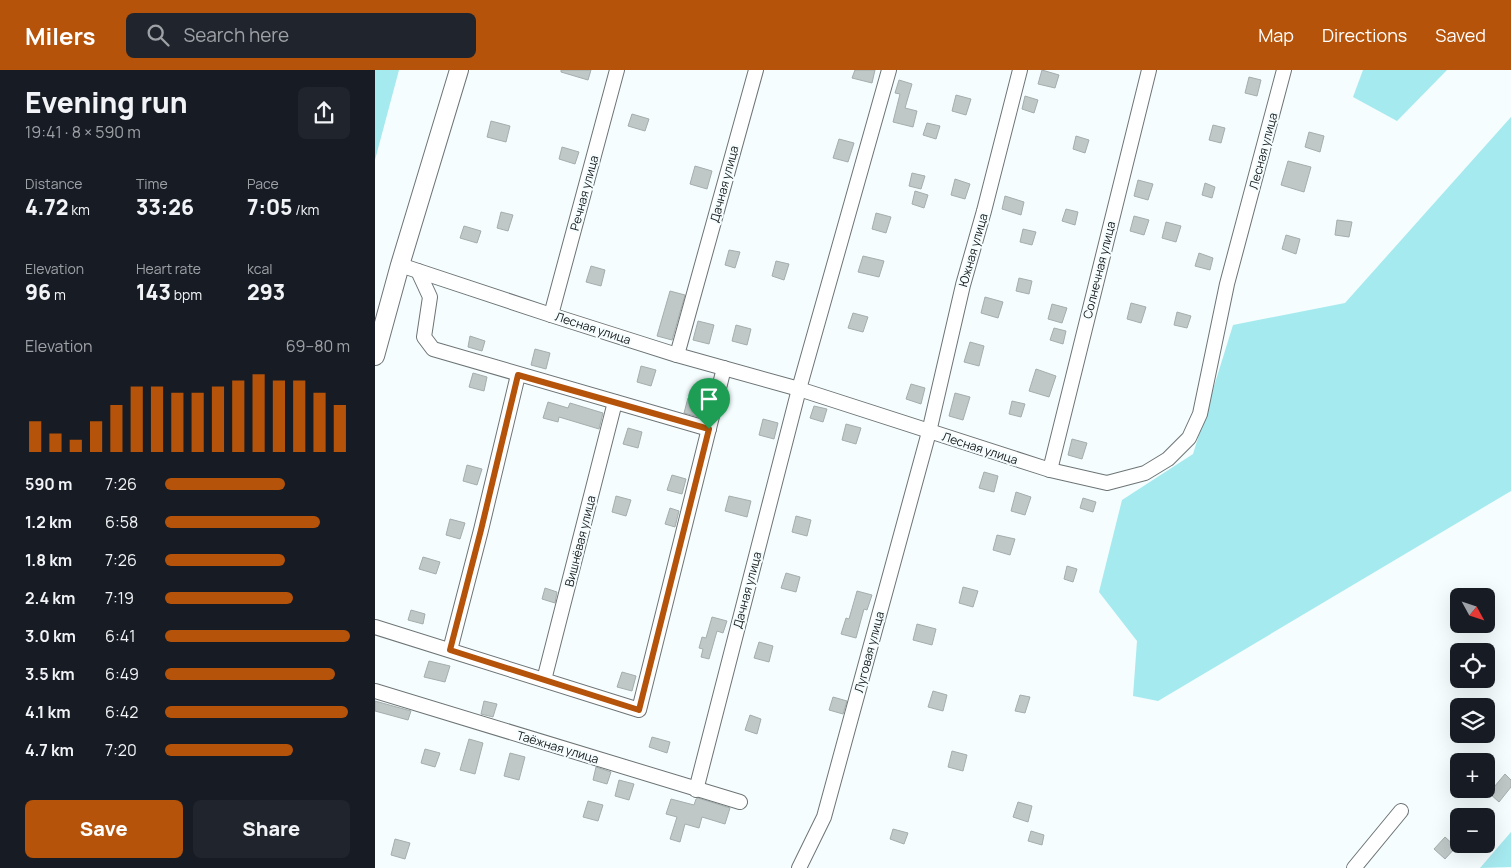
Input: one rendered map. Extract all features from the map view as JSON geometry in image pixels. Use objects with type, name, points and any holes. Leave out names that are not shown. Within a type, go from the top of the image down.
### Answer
[{"type":"main road","points":[[375,356],[400,265],[459,70]]},
{"type":"street","name":"Речная улица","points":[[551,315],[617,70]]},
{"type":"street","name":"Дачная улица","points":[[677,355],[756,70]]},
{"type":"street","name":"Дачная улица","points":[[695,790],[799,389],[889,70]]},
{"type":"street","name":"Южная улица","points":[[929,432],[963,285],[1020,70]]},
{"type":"street","name":"Солнечная улица","points":[[1050,470],[1149,70]]},
{"type":"street","name":"Лесная улица","points":[[400,265],[677,355],[799,389],[1050,470],[1107,483],[1145,473],[1169,459],[1189,438],[1200,414],[1227,284],[1284,70]]},
{"type":"street","points":[[418,271],[429,298],[424,337],[433,349],[709,429]]},
{"type":"street","points":[[375,627],[639,710],[724,368]]},
{"type":"street","points":[[450,650],[518,375]]},
{"type":"street","name":"Вишнёвая улица","points":[[544,680],[615,402]]},
{"type":"street","name":"Луговая улица","points":[[799,868],[824,817],[929,432]]},
{"type":"street","name":"Таёжная улица","points":[[375,691],[695,790],[741,802]]},
{"type":"street","points":[[1354,868],[1401,811]]},
{"type":"shaded area","points":[[375,70],[399,70],[375,160]]},
{"type":"shaded area","points":[[1363,70],[1447,70],[1397,121],[1353,97]]},
{"type":"shaded area","points":[[1511,117],[1511,491],[1158,701],[1133,696],[1137,641],[1099,592],[1122,500],[1193,454],[1233,325],[1345,303]]},
{"type":"shaded area","points":[[1511,832],[1511,867],[1480,868],[1495,853]]},
{"type":"building","points":[[561,70],[591,70],[588,80],[561,72]]},
{"type":"building","points":[[855,70],[875,70],[872,83],[852,78]]},
{"type":"building","points":[[1042,70],[1059,75],[1055,88],[1038,84]]},
{"type":"building","points":[[1249,77],[1261,80],[1257,96],[1245,93]]},
{"type":"building","points":[[899,80],[912,84],[905,108],[917,111],[913,127],[893,122],[900,94],[895,93]]},
{"type":"building","points":[[956,95],[971,99],[966,115],[952,111]]},
{"type":"building","points":[[1025,96],[1038,100],[1034,113],[1022,109]]},
{"type":"building","points":[[632,114],[649,119],[645,131],[628,126]]},
{"type":"building","points":[[491,121],[510,126],[506,142],[487,137]]},
{"type":"building","points":[[927,123],[940,126],[936,139],[923,135]]},
{"type":"building","points":[[1213,125],[1225,128],[1221,143],[1209,140]]},
{"type":"building","points":[[1309,132],[1324,136],[1320,152],[1305,147]]},
{"type":"building","points":[[1076,136],[1089,140],[1085,153],[1073,149]]},
{"type":"building","points":[[839,139],[854,143],[848,162],[833,158]]},
{"type":"building","points":[[562,147],[579,152],[575,164],[559,159]]},
{"type":"building","points":[[1288,161],[1311,167],[1304,192],[1281,185]]},
{"type":"building","points":[[695,166],[712,171],[707,189],[690,184]]},
{"type":"building","points":[[912,173],[925,176],[921,189],[909,186]]},
{"type":"building","points":[[955,179],[970,184],[965,199],[951,195]]},
{"type":"building","points":[[1138,180],[1153,184],[1148,200],[1134,196]]},
{"type":"building","points":[[1205,183],[1215,187],[1212,198],[1202,195]]},
{"type":"building","points":[[915,191],[928,195],[924,208],[912,204]]},
{"type":"building","points":[[1005,196],[1024,202],[1021,215],[1002,209]]},
{"type":"building","points":[[1066,209],[1078,212],[1075,225],[1062,221]]},
{"type":"building","points":[[501,212],[513,215],[508,231],[497,228]]},
{"type":"building","points":[[876,213],[891,217],[886,233],[872,229]]},
{"type":"building","points":[[1134,216],[1149,220],[1144,235],[1130,231]]},
{"type":"building","points":[[1337,220],[1352,222],[1349,237],[1335,235]]},
{"type":"building","points":[[1166,222],[1181,226],[1176,242],[1162,238]]},
{"type":"building","points":[[464,226],[481,231],[477,243],[460,238]]},
{"type":"building","points":[[1023,229],[1036,232],[1032,245],[1020,242]]},
{"type":"building","points":[[1286,235],[1300,239],[1296,254],[1282,249]]},
{"type":"building","points":[[729,250],[740,252],[735,268],[725,265]]},
{"type":"building","points":[[1199,253],[1213,258],[1210,270],[1195,266]]},
{"type":"building","points":[[863,256],[884,261],[879,277],[858,272]]},
{"type":"building","points":[[776,261],[789,264],[784,280],[772,276]]},
{"type":"building","points":[[591,266],[605,270],[601,286],[586,282]]},
{"type":"building","points":[[1019,278],[1032,281],[1029,294],[1016,291]]},
{"type":"building","points":[[670,291],[685,295],[672,340],[657,336]]},
{"type":"building","points":[[985,297],[1003,302],[998,318],[981,313]]},
{"type":"building","points":[[1131,303],[1146,307],[1141,323],[1127,319]]},
{"type":"building","points":[[1052,304],[1067,308],[1062,323],[1048,319]]},
{"type":"building","points":[[1177,312],[1191,316],[1187,328],[1174,325]]},
{"type":"building","points":[[853,313],[868,317],[863,332],[848,328]]},
{"type":"building","points":[[698,321],[714,325],[709,344],[693,340]]},
{"type":"building","points":[[736,325],[751,329],[747,345],[732,341]]},
{"type":"building","points":[[1054,328],[1066,331],[1063,344],[1050,340]]},
{"type":"building","points":[[470,336],[485,341],[482,351],[468,347]]},
{"type":"building","points":[[970,342],[984,346],[979,366],[964,362]]},
{"type":"building","points":[[535,349],[550,353],[546,369],[531,365]]},
{"type":"building","points":[[641,366],[656,370],[651,386],[637,382]]},
{"type":"building","points":[[1036,369],[1056,376],[1049,397],[1029,391]]},
{"type":"building","points":[[473,373],[487,377],[484,391],[469,387]]},
{"type":"building","points":[[911,384],[925,388],[921,404],[906,399]]},
{"type":"building","points":[[955,393],[970,397],[963,420],[949,416]]},
{"type":"building","points":[[688,398],[703,402],[699,417],[684,413]]},
{"type":"building","points":[[1012,401],[1025,404],[1021,417],[1009,414]]},
{"type":"building","points":[[548,402],[568,408],[570,403],[603,413],[599,429],[559,417],[558,422],[543,418]]},
{"type":"building","points":[[814,406],[827,409],[823,422],[810,418]]},
{"type":"building","points":[[763,419],[778,423],[774,439],[759,435]]},
{"type":"building","points":[[846,424],[861,428],[856,444],[842,440]]},
{"type":"building","points":[[628,428],[642,432],[638,448],[623,444]]},
{"type":"building","points":[[1072,439],[1087,443],[1082,459],[1068,455]]},
{"type":"building","points":[[467,465],[482,469],[477,485],[463,481]]},
{"type":"building","points":[[984,472],[998,476],[994,492],[979,488]]},
{"type":"building","points":[[672,475],[686,479],[682,494],[667,490]]},
{"type":"building","points":[[1016,492],[1031,497],[1025,515],[1011,511]]},
{"type":"building","points":[[616,496],[631,500],[626,516],[612,512]]},
{"type":"building","points":[[729,496],[751,501],[747,517],[725,511]]},
{"type":"building","points":[[1083,498],[1096,502],[1093,512],[1080,508]]},
{"type":"building","points":[[670,508],[679,511],[675,527],[665,524]]},
{"type":"building","points":[[796,516],[811,520],[807,536],[792,532]]},
{"type":"building","points":[[450,519],[465,523],[460,539],[446,535]]},
{"type":"building","points":[[997,535],[1015,539],[1010,555],[993,550]]},
{"type":"building","points":[[423,557],[440,562],[436,574],[419,569]]},
{"type":"building","points":[[1067,566],[1077,569],[1073,582],[1064,579]]},
{"type":"building","points":[[786,573],[800,577],[796,592],[781,588]]},
{"type":"building","points":[[963,587],[978,591],[973,607],[959,603]]},
{"type":"building","points":[[545,588],[557,592],[555,603],[542,599]]},
{"type":"building","points":[[857,591],[872,595],[867,610],[864,609],[856,638],[841,634],[846,618],[849,619]]},
{"type":"building","points":[[411,610],[425,614],[423,624],[408,620]]},
{"type":"building","points":[[712,617],[727,621],[723,633],[717,631],[709,659],[701,657],[703,649],[699,648],[702,637],[706,638]]},
{"type":"building","points":[[917,624],[936,629],[932,645],[913,640]]},
{"type":"building","points":[[759,642],[773,646],[769,662],[754,658]]},
{"type":"building","points":[[429,661],[450,666],[445,682],[424,677]]},
{"type":"building","points":[[622,672],[636,676],[632,691],[617,687]]},
{"type":"building","points":[[933,691],[947,695],[943,711],[928,707]]},
{"type":"building","points":[[1020,695],[1030,697],[1025,713],[1015,711]]},
{"type":"building","points":[[833,697],[847,701],[843,714],[829,710]]},
{"type":"building","points":[[375,701],[411,711],[408,720],[375,711]]},
{"type":"building","points":[[484,701],[497,704],[493,717],[481,714]]},
{"type":"building","points":[[750,715],[761,719],[757,734],[745,730]]},
{"type":"building","points":[[652,737],[670,742],[667,753],[649,747]]},
{"type":"building","points":[[469,739],[483,743],[475,774],[460,770]]},
{"type":"building","points":[[425,749],[440,753],[435,767],[421,763]]},
{"type":"building","points":[[952,751],[967,755],[963,771],[948,767]]},
{"type":"building","points":[[510,753],[525,757],[519,780],[504,776]]},
{"type":"building","points":[[596,767],[611,772],[607,784],[593,780]]},
{"type":"building","points":[[1505,774],[1511,780],[1511,787],[1499,802],[1495,798],[1495,786]]},
{"type":"building","points":[[619,780],[634,784],[629,800],[615,796]]},
{"type":"building","points":[[698,798],[730,808],[725,824],[702,817],[699,828],[685,824],[680,842],[670,839],[677,817],[666,814],[671,799],[694,805]]},
{"type":"building","points":[[588,801],[603,805],[598,821],[583,817]]},
{"type":"building","points":[[1018,802],[1032,806],[1028,822],[1013,817]]},
{"type":"building","points":[[893,829],[908,833],[904,844],[890,839]]},
{"type":"building","points":[[1031,831],[1044,835],[1042,845],[1028,841]]},
{"type":"building","points":[[1445,837],[1450,842],[1450,853],[1445,859],[1434,849]]},
{"type":"building","points":[[395,839],[410,843],[405,859],[391,855]]},
{"type":"route","points":[[518,375],[709,429],[639,710],[450,650],[518,375]]}]
